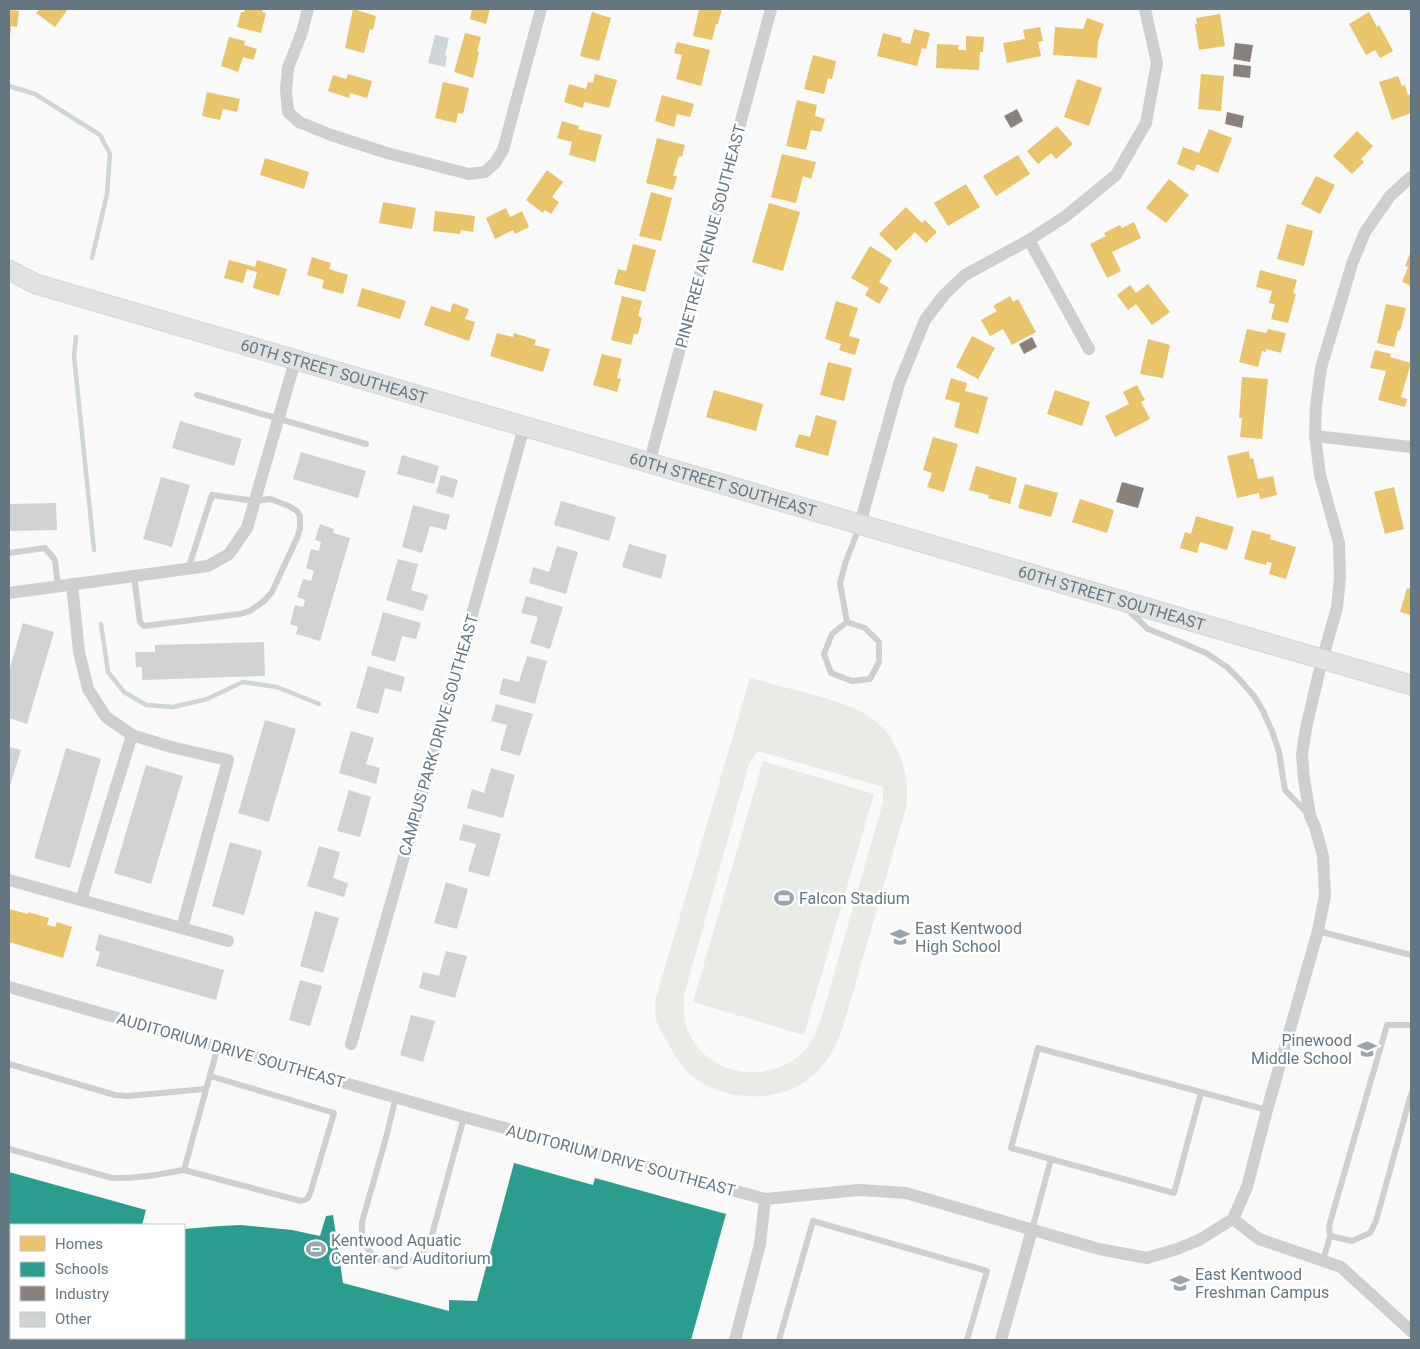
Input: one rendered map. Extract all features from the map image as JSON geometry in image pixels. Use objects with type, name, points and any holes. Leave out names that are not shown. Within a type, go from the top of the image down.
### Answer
[{"type":"main road","name":"60TH STREET SOUTHEAST","points":[[9,270],[36,284],[1411,686]]},
{"type":"main road","name":"60TH STREET SOUTHEAST","points":[[9,282],[36,284]]},
{"type":"street","points":[[308,9],[302,32],[288,68],[286,90],[288,112],[299,122],[330,135],[387,153],[469,174],[486,172],[496,163],[503,150],[541,9]]},
{"type":"street","name":"PINETREE AVENUE SOUTHEAST","points":[[650,464],[771,9]]},
{"type":"street","points":[[860,524],[899,384],[925,320],[944,295],[965,275],[1029,240],[1066,216],[1116,175],[1146,123],[1157,63],[1145,9]]},
{"type":"street","points":[[1411,177],[1390,196],[1365,232],[1352,264],[1321,368],[1316,406],[1315,436],[1320,475],[1339,543],[1340,578],[1337,608],[1322,660],[1302,754],[1310,816],[1320,846],[1325,895],[1318,931],[1247,1187],[1233,1219],[1259,1239],[1341,1268],[1411,1331]]},
{"type":"street","points":[[1029,240],[1089,349]]},
{"type":"street","points":[[9,593],[208,566],[228,554],[247,528],[296,361]]},
{"type":"street","name":"CAMPUS PARK DRIVE SOUTHEAST","points":[[352,1044],[524,427]]},
{"type":"street","points":[[1315,436],[1411,447]]},
{"type":"street","points":[[72,584],[79,652],[88,689],[106,717],[132,735],[181,750],[228,760],[182,928]]},
{"type":"street","points":[[82,900],[132,735]]},
{"type":"street","points":[[9,880],[228,941]]},
{"type":"street","name":"AUDITORIUM DRIVE SOUTHEAST","points":[[9,987],[396,1098],[765,1199],[860,1190],[906,1193],[1099,1250],[1147,1258],[1199,1240],[1233,1219]]},
{"type":"street","points":[[735,1340],[760,1244],[765,1199]]},
{"type":"street","points":[[1002,1340],[1032,1230]]},
{"type":"lane","points":[[198,395],[278,420],[366,444]]},
{"type":"lane","points":[[134,576],[140,622],[144,626],[240,614],[250,611],[264,601],[272,592],[297,538],[300,528],[300,516],[297,511],[289,506],[270,499],[255,501],[212,495],[188,569]]},
{"type":"lane","points":[[847,622],[840,583],[860,524]]},
{"type":"lane","points":[[9,553],[44,548],[55,560],[58,586]]},
{"type":"lane","points":[[1117,599],[1148,629],[1206,653],[1227,667],[1239,679],[1254,696],[1272,731],[1279,752],[1285,790],[1310,816]]},
{"type":"lane","points":[[847,622],[865,628],[879,642],[878,662],[870,679],[852,681],[831,673],[824,654],[832,634],[847,622]]},
{"type":"lane","points":[[1318,931],[1411,955]]},
{"type":"lane","points":[[1323,1261],[1330,1236],[1329,1226],[1387,1024],[1411,1025]]},
{"type":"lane","points":[[184,1170],[218,1046]]},
{"type":"lane","points":[[1201,1093],[1174,1193],[1011,1148],[1038,1048],[1267,1110]]},
{"type":"lane","points":[[9,1064],[127,1096],[206,1089]]},
{"type":"lane","points":[[9,1149],[112,1178],[143,1178],[184,1170],[301,1200],[307,1199],[334,1113],[210,1076]]},
{"type":"lane","points":[[1330,1236],[1352,1240],[1370,1233],[1376,1222],[1411,1094]]},
{"type":"lane","points":[[396,1098],[362,1222],[362,1241],[374,1257],[396,1267],[418,1258],[430,1242],[464,1117]]},
{"type":"lane","points":[[1032,1230],[1051,1159]]},
{"type":"lane","points":[[779,1340],[813,1221],[987,1271],[967,1340]]},
{"type":"shaded area","points":[[435,35],[449,38],[445,55],[447,56],[445,67],[428,63]]},
{"type":"shaded area","points":[[750,678],[825,698],[854,708],[872,718],[888,733],[901,757],[907,782],[907,804],[843,1027],[826,1061],[810,1078],[782,1092],[766,1096],[750,1096],[718,1091],[704,1084],[684,1068],[657,1023],[655,1001]],"holes":[[[758,751],[883,787],[883,802],[822,1016],[810,1043],[791,1062],[774,1069],[757,1072],[740,1071],[723,1066],[709,1058],[696,1045],[687,1029],[684,1016],[684,995],[749,764]]]},
{"type":"shaded area","name":"Falcon Stadium","points":[[763,761],[874,794],[804,1035],[693,1002]]},
{"type":"building: Homes","points":[[40,9],[68,9],[55,27],[36,13]]},
{"type":"building: Homes","points":[[245,9],[263,9],[262,12],[266,13],[261,33],[237,27],[241,12],[244,12]]},
{"type":"building: Homes","points":[[353,9],[376,16],[373,30],[370,29],[364,53],[345,48]]},
{"type":"building: Homes","points":[[472,9],[490,9],[486,24],[470,19]]},
{"type":"building: Homes","points":[[699,9],[722,9],[712,40],[693,36]]},
{"type":"building: Homes","points":[[9,10],[19,11],[17,27],[11,26],[10,37],[9,37]]},
{"type":"building: Homes","points":[[592,12],[611,18],[599,61],[580,56]]},
{"type":"building: Homes","points":[[1369,12],[1377,27],[1379,25],[1393,51],[1380,58],[1375,50],[1366,55],[1349,24]]},
{"type":"building: Homes","points":[[1220,14],[1225,46],[1199,50],[1195,24],[1197,24],[1196,18]]},
{"type":"building: Homes","points":[[1087,18],[1104,24],[1098,41],[1097,58],[1053,55],[1055,27],[1083,29]]},
{"type":"building: Homes","points":[[1040,27],[1043,41],[1038,42],[1041,56],[1007,63],[1003,43],[1025,39],[1023,30]]},
{"type":"building: Homes","points":[[914,29],[930,33],[926,49],[922,48],[917,66],[877,56],[883,33],[902,38],[901,42],[910,44]]},
{"type":"building: Homes","points":[[465,33],[481,37],[473,78],[454,72]]},
{"type":"building: Homes","points":[[966,36],[984,37],[983,52],[980,52],[979,70],[936,68],[937,44],[959,45],[958,50],[966,50]]},
{"type":"building: Homes","points":[[229,37],[245,41],[244,45],[257,49],[253,60],[243,57],[238,72],[221,66]]},
{"type":"building: Homes","points":[[677,42],[710,50],[701,86],[676,79],[682,55],[674,53]]},
{"type":"building: Homes","points":[[813,55],[836,61],[832,79],[828,78],[824,94],[804,89]]},
{"type":"building: Homes","points":[[348,74],[372,81],[367,98],[350,93],[349,98],[328,91],[333,75],[346,79]]},
{"type":"building: Homes","points":[[595,74],[617,80],[609,108],[584,102],[583,108],[564,102],[569,84],[586,89],[588,82],[593,83]]},
{"type":"building: Homes","points":[[1201,74],[1224,76],[1221,111],[1198,109]]},
{"type":"building: Homes","points":[[1398,76],[1402,86],[1405,85],[1408,95],[1411,94],[1411,113],[1392,120],[1379,82]]},
{"type":"building: Homes","points":[[1077,79],[1102,88],[1089,126],[1064,117]]},
{"type":"building: Homes","points":[[443,82],[469,88],[463,114],[458,113],[456,123],[435,118]]},
{"type":"building: Homes","points":[[207,92],[240,99],[237,112],[223,109],[220,120],[202,116]]},
{"type":"building: Homes","points":[[662,95],[694,104],[690,117],[677,114],[674,127],[655,121]]},
{"type":"building: Homes","points":[[797,100],[817,105],[815,116],[825,119],[821,132],[811,130],[806,150],[786,146]]},
{"type":"building: Homes","points":[[562,121],[579,126],[578,129],[602,135],[595,162],[569,155],[572,142],[557,138]]},
{"type":"building: Homes","points":[[1057,126],[1073,144],[1056,159],[1051,153],[1038,164],[1027,151]]},
{"type":"building: Homes","points":[[1209,129],[1232,138],[1218,173],[1197,164],[1194,171],[1177,164],[1183,147],[1199,153]]},
{"type":"building: Homes","points":[[1357,131],[1373,146],[1361,159],[1364,162],[1352,174],[1333,156]]},
{"type":"building: Homes","points":[[657,138],[685,145],[682,157],[679,156],[673,176],[677,176],[673,190],[646,183]]},
{"type":"building: Homes","points":[[782,154],[816,162],[811,179],[803,176],[796,203],[771,197]]},
{"type":"building: Homes","points":[[1018,155],[1030,174],[996,196],[983,176]]},
{"type":"building: Homes","points":[[265,158],[309,172],[304,189],[260,175]]},
{"type":"building: Homes","points":[[547,170],[563,182],[552,197],[559,202],[551,214],[545,210],[543,213],[526,200]]},
{"type":"building: Homes","points":[[1316,176],[1335,185],[1320,214],[1301,204]]},
{"type":"building: Homes","points":[[1169,179],[1189,195],[1166,223],[1146,208]]},
{"type":"building: Homes","points":[[966,184],[980,207],[948,226],[934,203]]},
{"type":"building: Homes","points":[[651,192],[672,198],[661,241],[639,236]]},
{"type":"building: Homes","points":[[383,202],[416,208],[412,229],[379,223]]},
{"type":"building: Homes","points":[[769,203],[800,212],[783,271],[752,262]]},
{"type":"building: Homes","points":[[906,207],[922,223],[925,220],[937,232],[926,243],[915,232],[896,251],[879,234]]},
{"type":"building: Homes","points":[[506,208],[510,217],[522,211],[529,227],[515,234],[513,230],[495,239],[486,218]]},
{"type":"building: Homes","points":[[435,211],[475,216],[473,232],[461,230],[460,234],[433,231]]},
{"type":"building: Homes","points":[[1134,222],[1141,238],[1112,252],[1121,271],[1107,278],[1090,244],[1106,236],[1104,233],[1120,225],[1122,228]]},
{"type":"building: Homes","points":[[1287,224],[1313,231],[1304,266],[1277,259]]},
{"type":"building: Homes","points":[[633,244],[656,250],[645,292],[614,284],[618,269],[626,271]]},
{"type":"building: Homes","points":[[870,246],[892,260],[879,282],[889,288],[879,304],[865,295],[869,288],[851,278]]},
{"type":"building: Homes","points":[[1411,251],[1411,286],[1402,282],[1408,267],[1405,266]]},
{"type":"building: Homes","points":[[312,257],[331,263],[329,269],[348,275],[343,294],[322,288],[324,280],[307,275]]},
{"type":"building: Homes","points":[[229,260],[255,267],[257,260],[287,269],[279,296],[253,288],[257,272],[247,269],[243,283],[224,278]]},
{"type":"building: Homes","points":[[1260,270],[1297,280],[1293,293],[1296,294],[1288,323],[1271,319],[1275,304],[1269,303],[1272,291],[1256,287]]},
{"type":"building: Homes","points":[[1148,284],[1170,312],[1152,325],[1136,304],[1128,310],[1117,295],[1130,285],[1136,293]]},
{"type":"building: Homes","points":[[362,288],[406,301],[400,319],[357,306]]},
{"type":"building: Homes","points":[[622,296],[642,301],[638,316],[642,318],[638,334],[634,334],[631,345],[611,340]]},
{"type":"building: Homes","points":[[1010,296],[1013,302],[1018,299],[1036,332],[1012,345],[1003,329],[990,336],[981,320],[997,311],[993,306]]},
{"type":"building: Homes","points":[[836,301],[858,308],[849,336],[860,339],[855,355],[839,350],[841,344],[825,339]]},
{"type":"building: Homes","points":[[453,303],[469,309],[465,319],[475,322],[469,341],[424,325],[431,306],[450,312]]},
{"type":"building: Homes","points":[[1386,304],[1406,308],[1394,347],[1377,343]]},
{"type":"building: Homes","points":[[1247,329],[1266,333],[1268,329],[1286,333],[1281,353],[1266,349],[1266,352],[1262,351],[1258,367],[1239,362]]},
{"type":"building: Homes","points":[[497,333],[513,337],[514,333],[536,340],[534,345],[550,349],[543,372],[490,356]]},
{"type":"building: Homes","points":[[972,336],[995,348],[978,379],[956,367]]},
{"type":"building: Homes","points":[[1148,339],[1170,345],[1163,378],[1140,374]]},
{"type":"building: Homes","points":[[1375,350],[1391,354],[1390,357],[1411,363],[1401,397],[1407,399],[1405,407],[1378,400],[1386,371],[1370,368]]},
{"type":"building: Homes","points":[[602,354],[622,359],[617,378],[621,379],[617,392],[593,385]]},
{"type":"building: Homes","points":[[828,362],[852,368],[844,401],[820,395]]},
{"type":"building: Homes","points":[[1242,377],[1268,379],[1262,439],[1240,437],[1242,418],[1239,418]]},
{"type":"building: Homes","points":[[951,378],[967,383],[965,391],[988,397],[978,434],[954,427],[960,403],[945,399]]},
{"type":"building: Homes","points":[[1137,385],[1145,400],[1141,402],[1150,419],[1115,437],[1105,416],[1129,404],[1123,392]]},
{"type":"building: Homes","points":[[714,390],[763,404],[756,431],[706,417]]},
{"type":"building: Homes","points":[[1055,390],[1090,402],[1082,426],[1047,414]]},
{"type":"building: Homes","points":[[816,415],[837,421],[828,456],[795,447],[799,434],[810,437]]},
{"type":"building: Homes","points":[[933,437],[958,444],[944,492],[927,487],[932,473],[923,470]]},
{"type":"building: Homes","points":[[1249,451],[1250,459],[1253,458],[1258,479],[1273,476],[1277,495],[1260,499],[1259,493],[1237,498],[1227,456]]},
{"type":"building: Homes","points":[[976,466],[1017,478],[1010,504],[988,498],[989,495],[969,490]]},
{"type":"building: Homes","points":[[1025,484],[1058,493],[1051,517],[1018,508]]},
{"type":"building: Homes","points":[[1394,487],[1404,529],[1385,534],[1374,492]]},
{"type":"building: Homes","points":[[1080,499],[1114,510],[1107,533],[1072,522]]},
{"type":"building: Homes","points":[[1196,516],[1234,527],[1227,550],[1200,542],[1197,553],[1180,548],[1185,532],[1191,534]]},
{"type":"building: Homes","points":[[1252,530],[1271,535],[1270,539],[1296,547],[1286,579],[1269,574],[1272,563],[1267,562],[1266,565],[1244,559]]},
{"type":"building: Homes","points":[[1407,588],[1411,589],[1411,615],[1400,612]]},
{"type":"building: Homes","points":[[9,909],[49,918],[47,925],[55,927],[57,922],[72,927],[63,958],[9,942]]},
{"type":"building: Schools","points":[[514,1163],[593,1185],[595,1178],[726,1214],[691,1340],[13,1340],[185,1339],[185,1229],[241,1225],[292,1230],[320,1236],[326,1216],[333,1215],[343,1283],[449,1311],[449,1300],[477,1301]]},
{"type":"building: Schools","points":[[9,1172],[146,1210],[142,1224],[10,1224],[9,1324]]},
{"type":"building: Industry","points":[[1235,43],[1253,45],[1250,62],[1233,59]]},
{"type":"building: Industry","points":[[1234,64],[1251,66],[1250,78],[1233,76]]},
{"type":"building: Industry","points":[[1017,109],[1023,121],[1011,128],[1004,116]]},
{"type":"building: Industry","points":[[1227,112],[1244,116],[1242,128],[1225,124]]},
{"type":"building: Industry","points":[[1032,337],[1037,347],[1024,354],[1019,344]]},
{"type":"building: Industry","points":[[1122,482],[1144,488],[1138,508],[1116,502]]},
{"type":"building: Other","points":[[180,421],[242,439],[234,466],[172,448]]},
{"type":"building: Other","points":[[301,452],[366,471],[358,498],[293,479]]},
{"type":"building: Other","points":[[402,455],[439,466],[434,484],[397,474]]},
{"type":"building: Other","points":[[441,475],[458,480],[453,498],[436,493]]},
{"type":"building: Other","points":[[161,477],[190,485],[172,547],[143,539]]},
{"type":"building: Other","points":[[561,501],[616,517],[609,541],[554,525]]},
{"type":"building: Other","points":[[56,503],[57,530],[9,531],[9,504]]},
{"type":"building: Other","points":[[413,505],[450,515],[446,530],[430,526],[422,553],[402,547]]},
{"type":"building: Other","points":[[320,524],[334,529],[333,533],[350,538],[320,641],[296,634],[298,627],[290,624],[295,605],[303,607],[305,600],[297,597],[303,579],[311,581],[314,571],[306,568],[311,549],[319,551],[321,542],[315,540]]},
{"type":"building: Other","points":[[629,544],[667,555],[661,579],[622,567]]},
{"type":"building: Other","points":[[557,546],[578,552],[566,594],[529,583],[533,567],[549,572]]},
{"type":"building: Other","points":[[398,559],[418,564],[411,590],[428,595],[423,611],[386,600]]},
{"type":"building: Other","points":[[526,596],[563,607],[550,649],[530,643],[538,617],[521,613]]},
{"type":"building: Other","points":[[383,612],[421,623],[416,639],[402,636],[395,662],[371,655]]},
{"type":"building: Other","points":[[23,623],[54,632],[27,724],[9,718],[9,671]]},
{"type":"building: Other","points":[[264,642],[265,676],[142,680],[142,667],[136,667],[135,652],[155,652],[155,645]]},
{"type":"building: Other","points":[[527,656],[547,661],[535,704],[499,694],[503,678],[519,682]]},
{"type":"building: Other","points":[[368,666],[405,677],[401,692],[385,688],[378,714],[356,708]]},
{"type":"building: Other","points":[[496,704],[533,714],[520,756],[500,750],[507,725],[491,721]]},
{"type":"building: Other","points":[[265,720],[296,729],[269,822],[238,813]]},
{"type":"building: Other","points":[[351,731],[374,738],[366,764],[380,768],[376,784],[339,773]]},
{"type":"building: Other","points":[[9,747],[21,750],[9,789]]},
{"type":"building: Other","points":[[66,748],[101,759],[70,868],[34,858]]},
{"type":"building: Other","points":[[146,765],[183,776],[151,884],[114,873]]},
{"type":"building: Other","points":[[491,768],[515,775],[503,818],[467,808],[472,789],[484,793]]},
{"type":"building: Other","points":[[349,790],[371,797],[360,837],[337,831]]},
{"type":"building: Other","points":[[463,824],[501,834],[489,877],[468,871],[476,844],[459,840]]},
{"type":"building: Other","points":[[230,842],[262,851],[244,915],[212,906]]},
{"type":"building: Other","points":[[319,846],[340,852],[333,878],[348,883],[344,897],[307,886]]},
{"type":"building: Other","points":[[446,882],[468,889],[457,929],[434,923]]},
{"type":"building: Other","points":[[315,911],[339,918],[323,973],[300,966]]},
{"type":"building: Other","points":[[99,934],[224,970],[216,1000],[96,966],[100,952],[95,950]]},
{"type":"building: Other","points":[[446,951],[467,956],[455,998],[419,988],[423,972],[439,976]]},
{"type":"building: Other","points":[[300,980],[322,986],[310,1026],[289,1020]]},
{"type":"building: Other","points":[[411,1015],[435,1021],[423,1062],[400,1055]]},
{"type":"waterway","points":[[9,86],[35,94],[100,135],[110,154],[107,194],[92,258]]},
{"type":"waterway","points":[[76,337],[74,356],[94,550]]},
{"type":"waterway","points":[[101,624],[108,672],[124,692],[146,705],[173,707],[207,699],[243,682],[277,687],[319,704]]},
{"type":"place","name":"Falcon Stadium","points":[[784,898]]},
{"type":"place","name":"East Kentwood High School","points":[[900,937]]},
{"type":"place","name":"Pinewood Middle School","points":[[1367,1049]]},
{"type":"place","name":"Kentwood Aquatic Center and Auditorium","points":[[316,1249]]},
{"type":"place","name":"East Kentwood Freshman Campus","points":[[1180,1283]]}]
